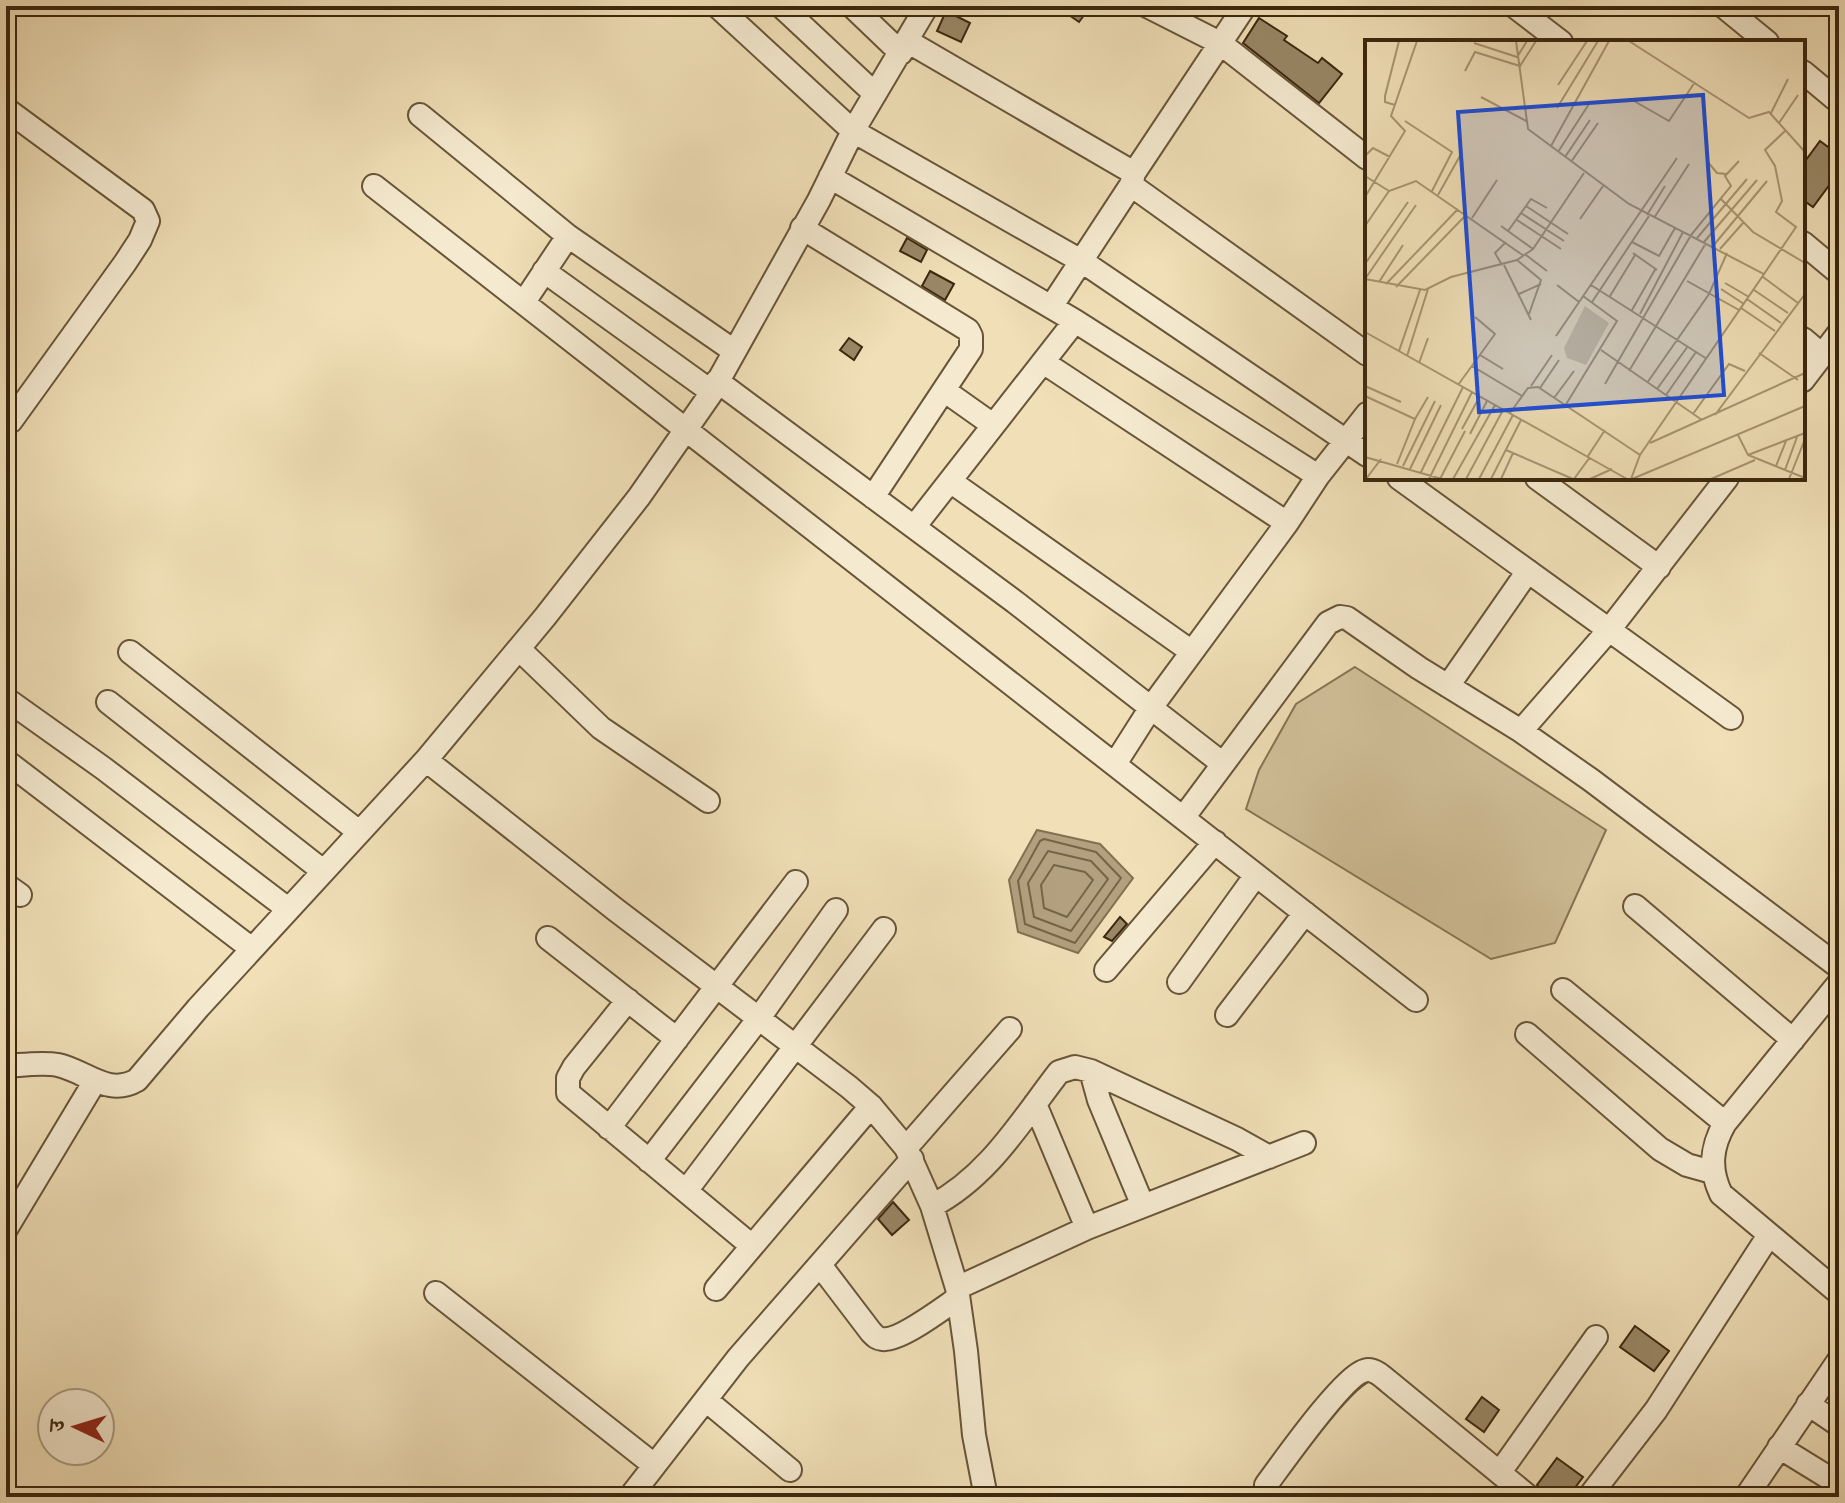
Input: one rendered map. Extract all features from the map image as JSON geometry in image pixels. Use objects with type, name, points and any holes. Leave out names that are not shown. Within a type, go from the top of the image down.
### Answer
[{"type":"street","points":[[717,6],[853,131],[1083,262],[1365,454]]},
{"type":"street","points":[[781,6],[875,94]]},
{"type":"street","points":[[852,6],[904,47],[1132,179],[1365,353]]},
{"type":"street","points":[[6,1066],[55,1065],[115,1087],[127,1086],[137,1080],[288,909],[426,760],[616,528],[714,387],[853,131],[927,6]]},
{"type":"street","points":[[1147,6],[1220,43],[1365,156]]},
{"type":"street","points":[[1051,307],[1083,262],[1132,179],[1245,6]]},
{"type":"street","points":[[1514,6],[1558,40]]},
{"type":"street","points":[[1723,6],[1765,40]]},
{"type":"street","points":[[1805,74],[1839,102]]},
{"type":"street","points":[[6,109],[143,210],[148,221],[125,263],[11,421]]},
{"type":"street","points":[[420,115],[568,236],[734,351]]},
{"type":"street","points":[[830,177],[1075,321],[1318,476]]},
{"type":"street","points":[[374,186],[1416,1000]]},
{"type":"street","points":[[802,228],[968,330],[971,336],[971,349],[873,497]]},
{"type":"street","points":[[524,302],[568,236]]},
{"type":"street","points":[[1805,245],[1839,273]]},
{"type":"street","points":[[544,271],[873,497],[1015,602],[1223,764]]},
{"type":"street","points":[[914,527],[1075,321]]},
{"type":"street","points":[[1805,377],[1839,333]]},
{"type":"street","points":[[1805,341],[1822,355]]},
{"type":"street","points":[[1043,362],[1287,523]]},
{"type":"street","points":[[945,391],[993,425]]},
{"type":"street","points":[[1115,764],[1150,709],[1318,476],[1365,417]]},
{"type":"street","points":[[1402,480],[1731,718]]},
{"type":"street","points":[[1540,480],[1659,567]]},
{"type":"street","points":[[1521,731],[1609,630],[1725,480]]},
{"type":"street","points":[[950,481],[1192,652]]},
{"type":"street","points":[[1448,686],[1528,571]]},
{"type":"street","points":[[1183,818],[1333,619],[1347,618],[1591,780],[1839,967]]},
{"type":"street","points":[[519,649],[601,728],[708,801]]},
{"type":"street","points":[[130,652],[359,832]]},
{"type":"street","points":[[9,701],[103,768],[288,909]]},
{"type":"street","points":[[108,702],[323,871]]},
{"type":"street","points":[[426,760],[871,1106],[909,1154],[932,1206],[958,1293],[974,1435],[986,1497]]},
{"type":"street","points":[[6,761],[252,949]]},
{"type":"street","points":[[1106,970],[1215,842]]},
{"type":"street","points":[[1179,982],[1256,875]]},
{"type":"street","points":[[609,1128],[796,882]]},
{"type":"street","points":[[1635,906],[1793,1040]]},
{"type":"street","points":[[649,1161],[759,1018],[836,910]]},
{"type":"street","points":[[1227,1015],[1305,913]]},
{"type":"street","points":[[686,1191],[884,929]]},
{"type":"street","points":[[548,938],[677,1039]]},
{"type":"street","points":[[1839,983],[1718,1133],[1712,1172],[1721,1194],[1839,1293]]},
{"type":"street","points":[[1563,990],[1725,1123]]},
{"type":"street","points":[[628,1000],[574,1067],[566,1087],[572,1097],[752,1246]]},
{"type":"street","points":[[632,1496],[738,1358],[820,1265],[1010,1029]]},
{"type":"street","points":[[1527,1034],[1660,1149],[1687,1165],[1712,1172]]},
{"type":"street","points":[[932,1206],[979,1172],[1009,1141],[1059,1072],[1075,1067],[1091,1071],[1269,1157]]},
{"type":"street","points":[[1091,1071],[1099,1100],[1143,1206]]},
{"type":"street","points":[[6,1229],[95,1081]]},
{"type":"street","points":[[1035,1104],[1087,1228]]},
{"type":"street","points":[[716,1289],[871,1106]]},
{"type":"street","points":[[820,1265],[871,1332],[881,1339],[890,1339],[958,1293],[1087,1228],[1304,1143]]},
{"type":"street","points":[[1589,1497],[1656,1410],[1769,1235]]},
{"type":"street","points":[[436,1293],[654,1465]]},
{"type":"street","points":[[1500,1472],[1596,1337]]},
{"type":"street","points":[[1752,1495],[1779,1447],[1839,1360]]},
{"type":"street","points":[[1266,1485],[1337,1393],[1356,1374],[1367,1370],[1376,1372],[1529,1497]]},
{"type":"street","points":[[706,1400],[790,1470]]},
{"type":"street","points":[[1808,1404],[1839,1425]]},
{"type":"street","points":[[1779,1447],[1839,1484]]},
{"type":"shaded area","points":[[1355,667],[1606,830],[1555,943],[1491,959],[1246,809],[1259,770],[1296,704]]},
{"type":"water","points":[[1037,830],[1100,844],[1133,878],[1078,953],[1018,932],[1009,880]]},
{"type":"building","points":[[1056,6],[1091,6],[1079,22]]},
{"type":"building","points":[[946,11],[970,23],[961,42],[937,31]]},
{"type":"building","points":[[1259,18],[1287,36],[1284,40],[1318,63],[1322,58],[1342,74],[1319,103],[1243,43]]},
{"type":"building","points":[[1820,141],[1839,155],[1839,172],[1813,207],[1805,201],[1805,161]]},
{"type":"building","points":[[907,238],[927,250],[921,262],[900,251]]},
{"type":"building","points":[[930,271],[954,284],[945,300],[922,286]]},
{"type":"building","points":[[849,338],[862,347],[854,360],[840,350]]},
{"type":"building","points":[[1120,917],[1127,924],[1112,941],[1104,937]]},
{"type":"building","points":[[893,1202],[909,1220],[892,1235],[878,1219]]},
{"type":"building","points":[[1635,1326],[1669,1351],[1654,1371],[1620,1347]]},
{"type":"building","points":[[1482,1397],[1499,1410],[1484,1432],[1466,1419]]},
{"type":"building","points":[[1557,1458],[1583,1477],[1568,1497],[1549,1497],[1537,1485]]}]
